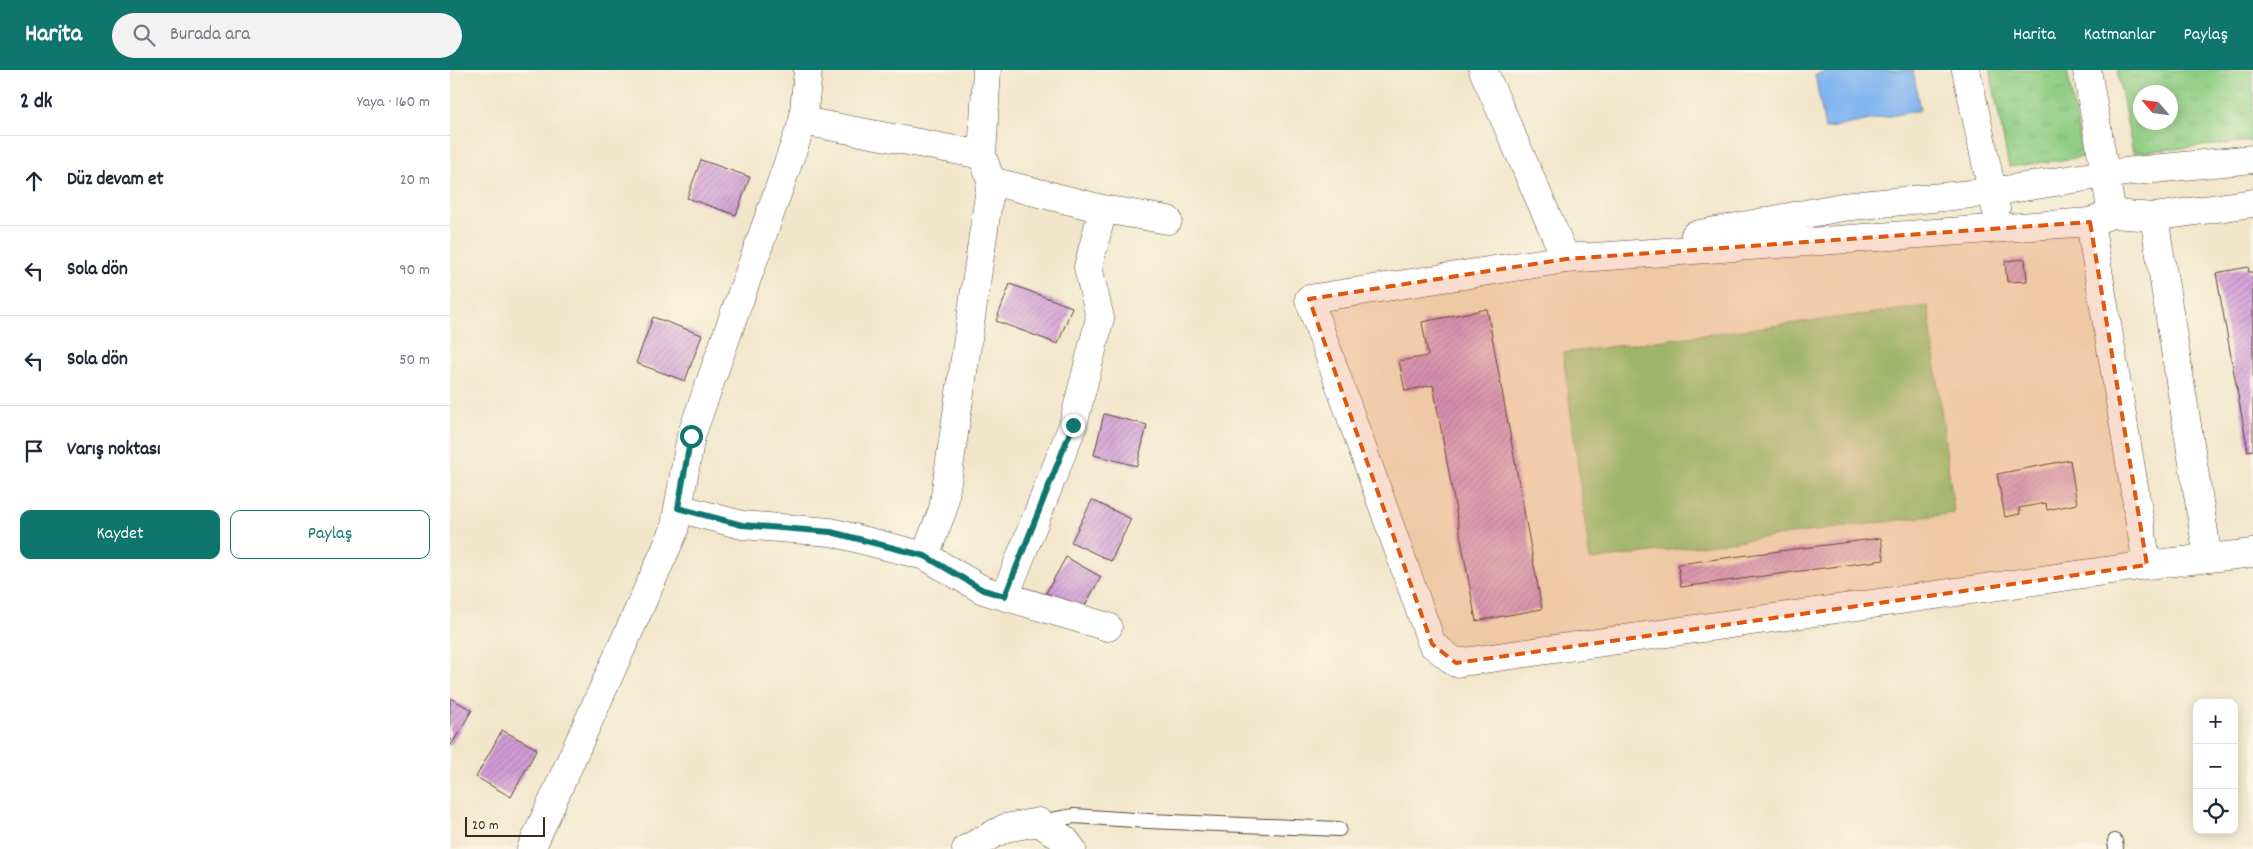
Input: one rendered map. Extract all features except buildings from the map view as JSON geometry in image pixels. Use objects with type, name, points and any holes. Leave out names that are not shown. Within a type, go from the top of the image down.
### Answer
[{"type":"street","points":[[531,849],[674,531],[691,436],[803,122],[808,70]]},
{"type":"street","points":[[925,556],[942,509],[991,181],[982,154],[987,70]]},
{"type":"street","points":[[1484,70],[1566,260]]},
{"type":"street","points":[[1966,70],[2000,227]]},
{"type":"street","points":[[2087,70],[2105,174],[2101,218],[2147,565]]},
{"type":"street","points":[[803,122],[982,154]]},
{"type":"street","points":[[2253,159],[2105,174],[1992,192],[1842,207],[1566,260],[1309,299],[1432,644],[1456,664],[2147,565],[2253,553]]},
{"type":"street","points":[[991,181],[1103,209],[1168,220]]},
{"type":"street","points":[[1566,260],[2101,218],[2154,217],[2253,203]]},
{"type":"street","points":[[1005,596],[1073,425],[1100,318],[1088,267],[1103,209]]},
{"type":"street","points":[[2154,217],[2208,558]]},
{"type":"street","points":[[678,508],[742,525],[831,532],[925,556],[983,590],[1108,627]]},
{"type":"street","points":[[966,849],[1006,828],[1039,822],[1065,840],[1072,849]]},
{"type":"lane","points":[[1039,822],[1074,816],[1339,829]]},
{"type":"highlighted area","points":[[2090,222],[2147,565],[1456,663],[1432,644],[1309,299],[1566,259]]},
{"type":"green space","points":[[1990,70],[2067,70],[2083,157],[2009,167]]},
{"type":"green space","points":[[2117,70],[2253,70],[2253,141],[2133,153]]},
{"type":"green space","points":[[1928,306],[1954,513],[1590,560],[1563,353]]},
{"type":"water","points":[[1837,70],[1913,70],[1920,110],[1825,129],[1815,74]]},
{"type":"route","points":[[691,436],[678,508],[742,525],[831,532],[925,556],[983,590],[1005,596],[1073,425]]}]
